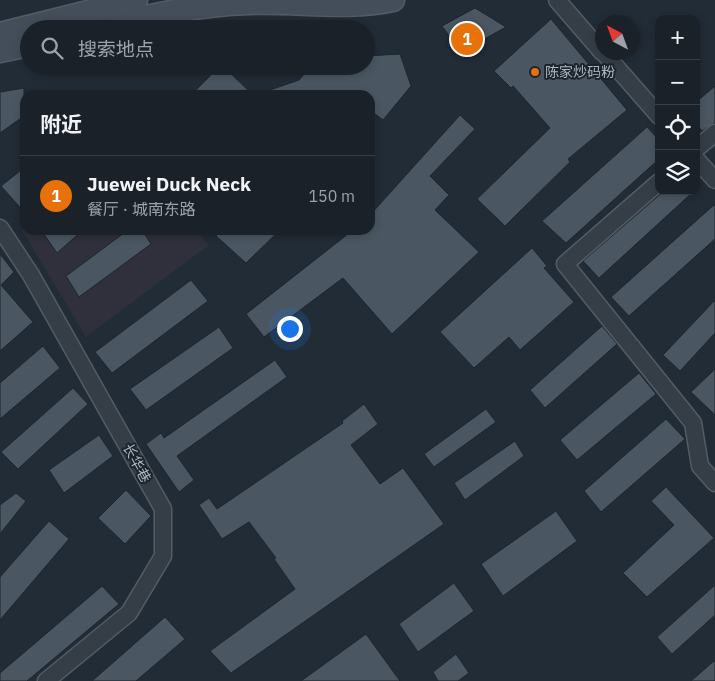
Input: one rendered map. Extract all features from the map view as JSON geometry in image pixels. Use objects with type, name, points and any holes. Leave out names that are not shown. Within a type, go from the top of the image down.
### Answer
[{"type":"main road","points":[[64,20],[133,5],[344,6],[393,0]]},
{"type":"main road","points":[[109,20],[133,5]]},
{"type":"main road","points":[[0,34],[20,30]]},
{"type":"main road","points":[[0,51],[20,47]]},
{"type":"street","points":[[557,0],[595,43]]},
{"type":"street","points":[[610,60],[655,111]]},
{"type":"street","points":[[700,146],[715,133]]},
{"type":"street","points":[[700,163],[715,180]]},
{"type":"street","points":[[655,185],[565,264],[692,423],[700,466],[715,483]]},
{"type":"street","name":"长华巷","points":[[0,228],[31,275],[163,509],[162,556],[129,613],[46,681]]},
{"type":"shaded area","points":[[25,235],[200,235],[209,245],[86,337]]},
{"type":"building","points":[[475,8],[506,27],[461,52],[442,26]]},
{"type":"building","points":[[551,19],[627,110],[568,159],[570,162],[505,226],[477,199],[550,128],[513,86],[511,88],[494,71]]},
{"type":"building","points":[[400,54],[411,86],[383,120],[375,114],[375,90],[270,90],[299,80],[303,75],[375,75],[375,55]]},
{"type":"building","points":[[211,75],[232,75],[248,90],[196,90]]},
{"type":"building","points":[[715,86],[715,123],[702,131],[700,129],[700,99]]},
{"type":"building","points":[[24,88],[24,90],[20,90],[20,119],[0,133],[0,92]]},
{"type":"building","points":[[460,115],[475,129],[430,176],[449,195],[435,210],[479,252],[392,334],[343,278],[264,337],[246,314],[347,235],[375,235],[375,209]]},
{"type":"building","points":[[647,127],[655,136],[655,163],[566,243],[542,221]]},
{"type":"building","points":[[20,171],[20,207],[1,186]]},
{"type":"building","points":[[659,195],[690,195],[599,278],[583,261]]},
{"type":"building","points":[[715,204],[715,239],[629,316],[611,297]]},
{"type":"building","points":[[44,235],[77,235],[57,253]]},
{"type":"building","points":[[121,235],[145,235],[151,244],[79,297],[66,276]]},
{"type":"building","points":[[217,235],[275,235],[246,263]]},
{"type":"building","points":[[532,248],[547,266],[544,268],[574,302],[520,350],[509,337],[474,368],[440,332]]},
{"type":"building","points":[[0,254],[14,272],[1,285],[33,322],[0,351]]},
{"type":"building","points":[[191,280],[208,301],[112,373],[95,352]]},
{"type":"building","points":[[715,300],[715,333],[680,371],[663,355]]},
{"type":"building","points":[[602,326],[617,344],[545,408],[530,390]]},
{"type":"building","points":[[219,327],[233,348],[146,410],[130,389]]},
{"type":"building","points":[[43,346],[60,368],[0,419],[0,383]]},
{"type":"building","points":[[275,360],[287,377],[177,456],[194,480],[179,492],[146,444],[161,433],[164,438]]},
{"type":"building","points":[[715,369],[715,415],[691,392]]},
{"type":"building","points":[[639,373],[656,394],[577,460],[560,440]]},
{"type":"building","points":[[73,388],[88,404],[18,469],[1,452]]},
{"type":"building","points":[[364,404],[378,424],[351,445],[380,484],[403,468],[444,524],[231,673],[210,651],[295,589],[274,559],[276,558],[249,522],[222,539],[199,505],[209,498],[217,509],[343,423],[342,421]]},
{"type":"building","points":[[486,409],[496,422],[434,467],[424,454]]},
{"type":"building","points":[[666,419],[685,439],[601,512],[584,491]]},
{"type":"building","points":[[99,435],[113,456],[64,493],[49,470]]},
{"type":"building","points":[[515,441],[524,456],[465,500],[454,483]]},
{"type":"building","points":[[666,487],[714,538],[647,597],[623,573],[674,525],[651,501]]},
{"type":"building","points":[[126,490],[151,516],[125,544],[98,518]]},
{"type":"building","points":[[16,493],[26,501],[0,534],[0,505]]},
{"type":"building","points":[[556,511],[577,541],[503,596],[481,564]]},
{"type":"building","points":[[49,521],[69,539],[0,620],[0,577]]},
{"type":"building","points":[[454,583],[474,611],[418,652],[399,624]]},
{"type":"building","points":[[715,585],[715,615],[672,654],[657,637]]},
{"type":"building","points":[[102,586],[119,604],[27,681],[0,681],[0,673]]},
{"type":"building","points":[[165,617],[185,639],[136,681],[92,681]]},
{"type":"building","points":[[366,634],[400,681],[301,681]]},
{"type":"building","points":[[456,654],[469,673],[458,681],[438,681],[433,672]]},
{"type":"building","points":[[715,660],[715,681],[691,681]]},
{"type":"place","name":"Juewei Duck Neck","points":[[467,39]]},
{"type":"place","name":"陈家炒码粉","points":[[535,72]]}]
